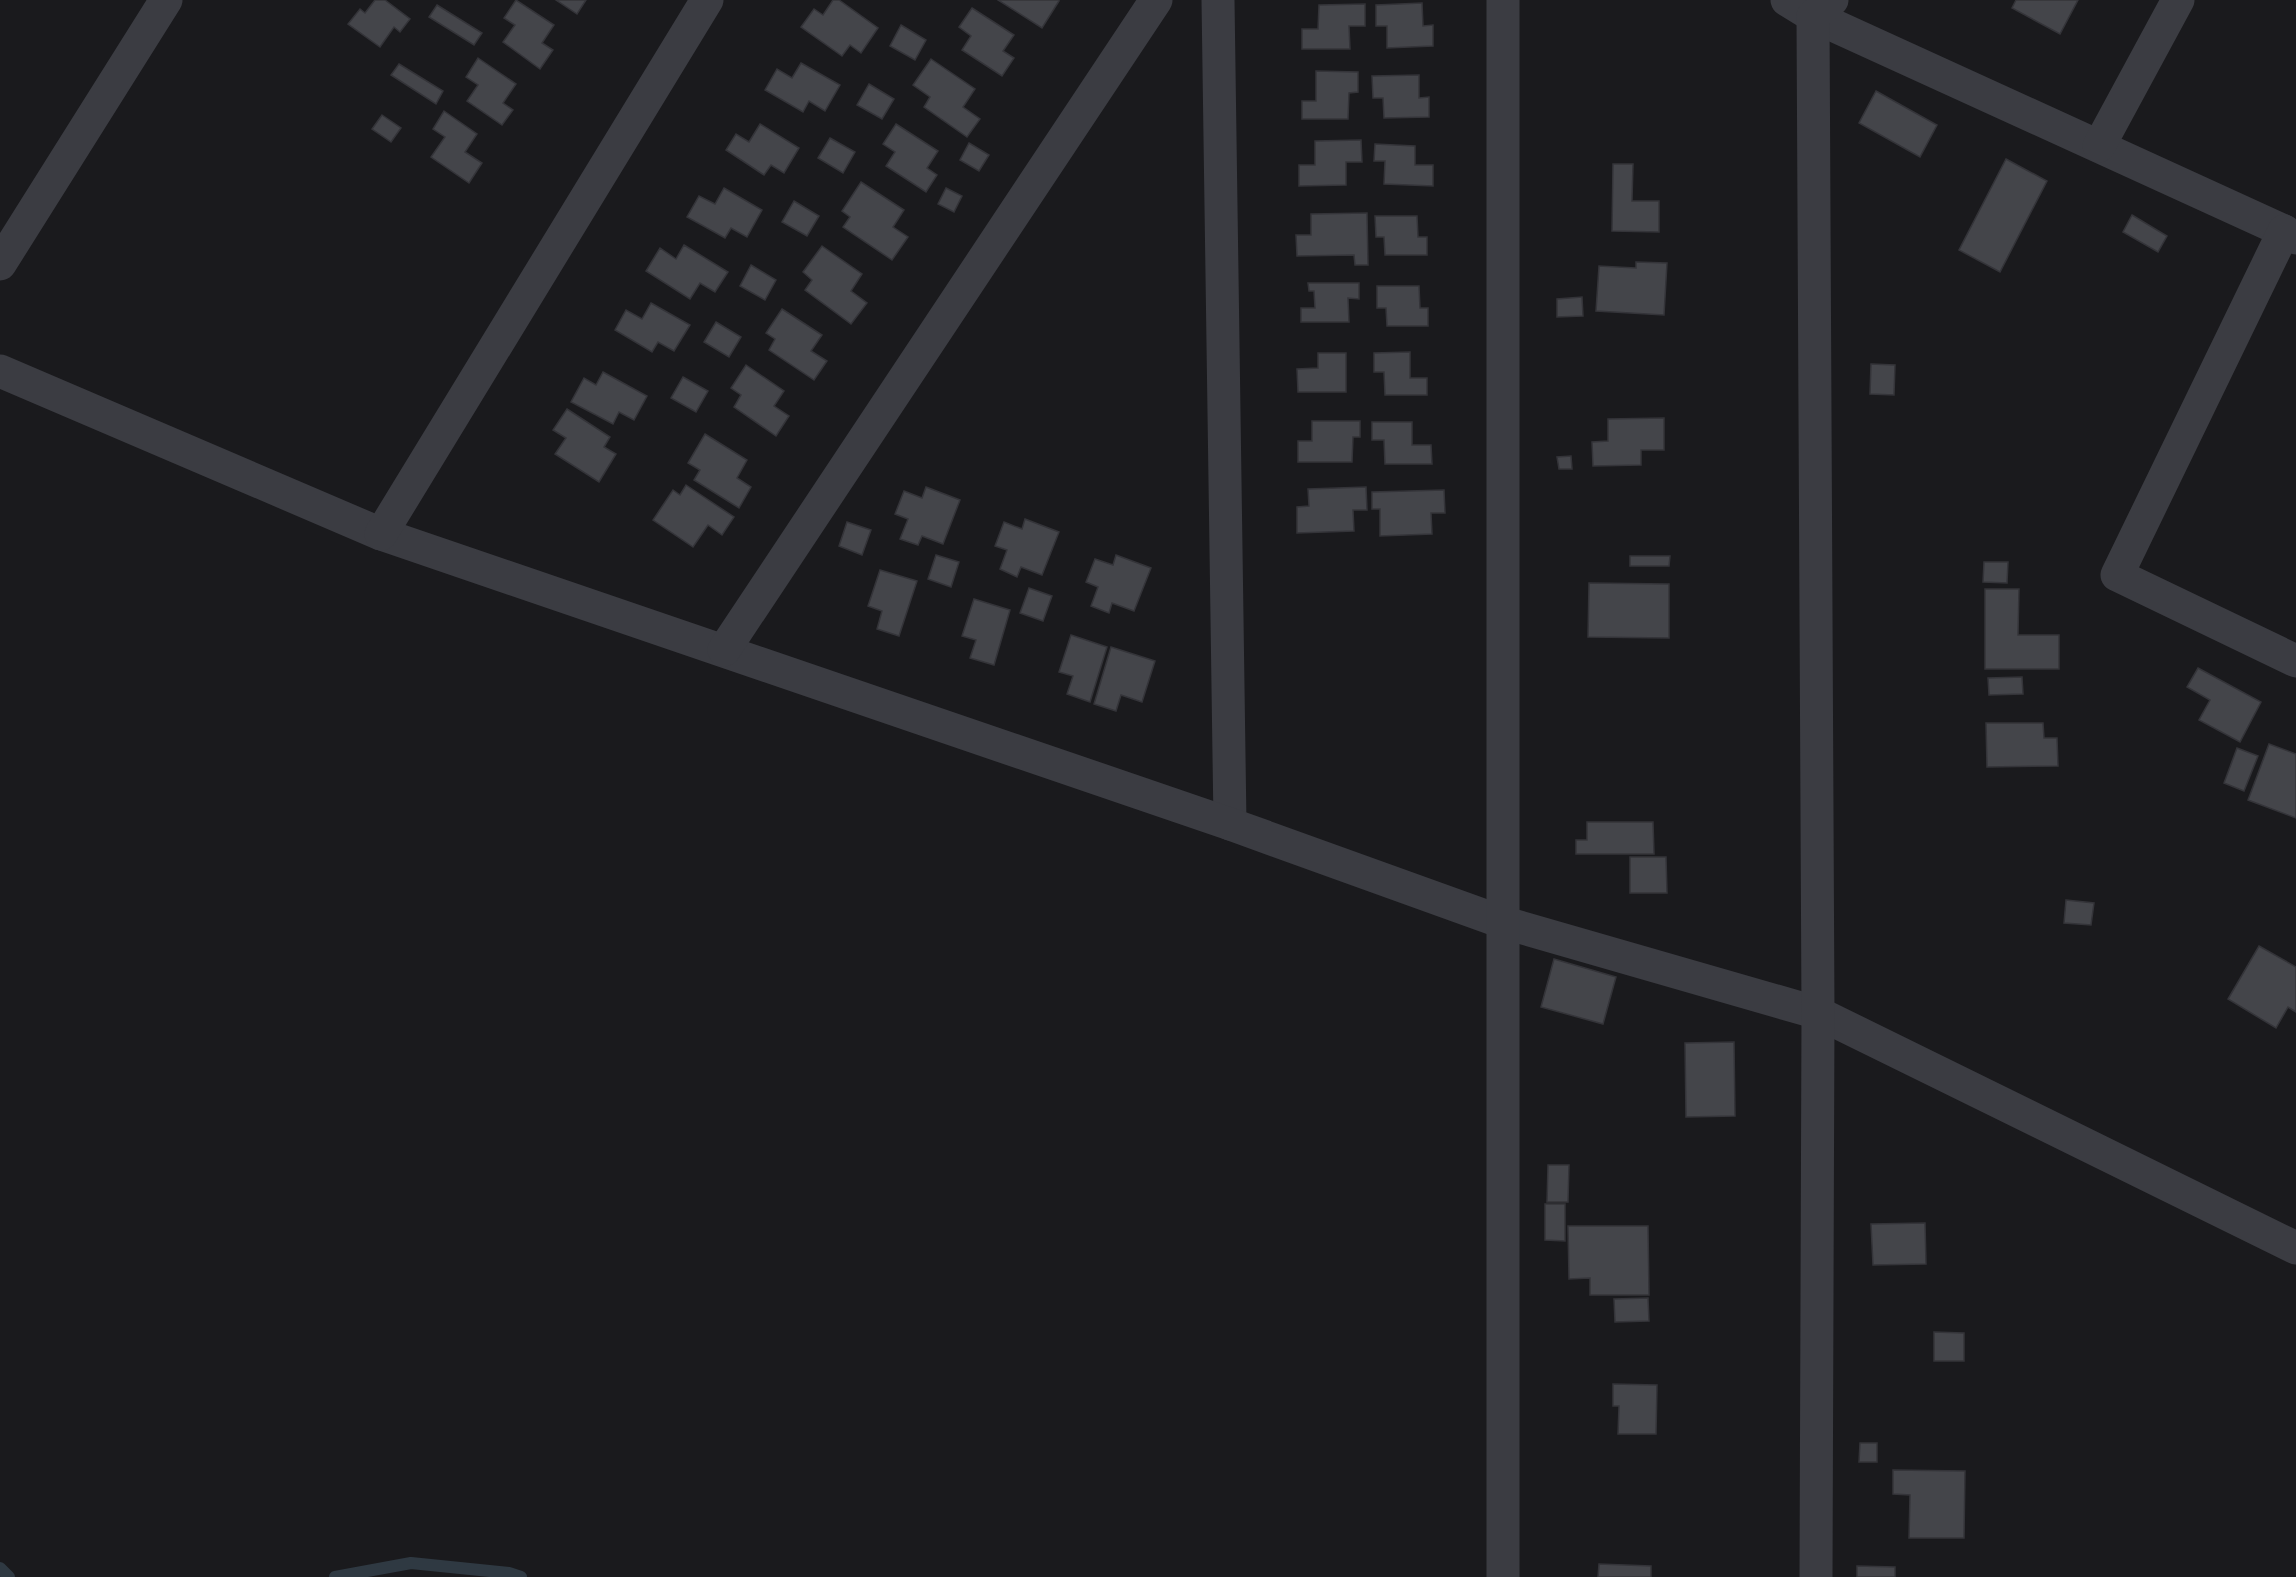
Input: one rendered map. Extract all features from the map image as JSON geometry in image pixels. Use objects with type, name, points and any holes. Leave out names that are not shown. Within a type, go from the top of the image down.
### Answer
[{"type":"street","points":[[0,264],[166,0]]},
{"type":"street","points":[[381,534],[707,0]]},
{"type":"street","points":[[724,651],[1156,0]]},
{"type":"street","points":[[1218,0],[1230,824]]},
{"type":"street","points":[[1503,0],[1503,1577]]},
{"type":"street","points":[[2099,146],[2178,0]]},
{"type":"street","points":[[1816,1577],[1818,1013],[1811,5],[2099,146],[2290,234],[2117,575],[2296,661]]},
{"type":"street","points":[[0,371],[381,534],[1230,824],[1502,922],[1818,1013],[2296,1248]]},
{"type":"building","points":[[375,0],[385,0],[410,19],[400,32],[394,27],[380,47],[348,24],[360,9],[365,13]]},
{"type":"building","points":[[516,0],[554,25],[542,43],[553,50],[540,69],[503,42],[515,25],[504,18]]},
{"type":"building","points":[[556,0],[586,0],[577,14]]},
{"type":"building","points":[[833,0],[839,0],[878,28],[861,53],[850,45],[842,56],[801,27],[814,9],[823,15]]},
{"type":"building","points":[[998,0],[1059,0],[1059,1],[1042,28]]},
{"type":"building","points":[[2016,0],[2078,0],[2060,34],[2012,8]]},
{"type":"building","points":[[1422,3],[1423,26],[1433,25],[1433,46],[1387,48],[1387,26],[1376,26],[1376,5]]},
{"type":"building","points":[[1365,4],[1365,26],[1349,26],[1350,49],[1302,49],[1302,29],[1318,29],[1319,5]]},
{"type":"building","points":[[437,5],[482,33],[474,45],[429,17]]},
{"type":"building","points":[[972,8],[1014,35],[1003,51],[1014,58],[1002,76],[962,50],[971,36],[959,27]]},
{"type":"building","points":[[901,25],[926,40],[915,60],[890,46]]},
{"type":"building","points":[[478,58],[516,84],[503,103],[513,110],[502,125],[467,101],[478,85],[466,77]]},
{"type":"building","points":[[931,59],[975,89],[963,107],[980,119],[967,137],[924,107],[930,97],[913,85]]},
{"type":"building","points":[[801,63],[840,85],[825,111],[809,101],[803,112],[765,90],[777,69],[792,78]]},
{"type":"building","points":[[399,64],[443,91],[436,104],[391,75]]},
{"type":"building","points":[[1316,71],[1358,72],[1358,92],[1349,93],[1348,119],[1302,119],[1302,101],[1316,101]]},
{"type":"building","points":[[1419,75],[1419,98],[1429,97],[1429,117],[1384,118],[1383,98],[1373,98],[1372,76]]},
{"type":"building","points":[[869,84],[894,99],[882,119],[857,105]]},
{"type":"building","points":[[1876,91],[1937,125],[1920,157],[1859,123]]},
{"type":"building","points":[[444,111],[477,134],[465,152],[482,163],[469,183],[431,157],[445,137],[433,129]]},
{"type":"building","points":[[382,115],[401,128],[391,142],[372,129]]},
{"type":"building","points":[[760,124],[799,148],[784,173],[771,165],[764,175],[726,150],[736,134],[749,142]]},
{"type":"building","points":[[896,124],[938,151],[927,168],[937,175],[926,192],[886,166],[895,152],[883,144]]},
{"type":"building","points":[[830,138],[855,152],[843,173],[818,158]]},
{"type":"building","points":[[1361,140],[1362,162],[1346,162],[1346,185],[1299,186],[1299,165],[1315,165],[1315,141]]},
{"type":"building","points":[[969,143],[989,155],[979,171],[960,160]]},
{"type":"building","points":[[1375,144],[1415,146],[1415,165],[1433,165],[1433,186],[1384,184],[1385,161],[1374,161]]},
{"type":"building","points":[[2006,159],[2047,181],[2000,272],[1959,250]]},
{"type":"building","points":[[1613,164],[1633,164],[1632,201],[1659,201],[1659,232],[1612,231]]},
{"type":"building","points":[[861,182],[904,210],[893,227],[908,237],[892,260],[843,227],[850,217],[842,211]]},
{"type":"building","points":[[724,188],[762,210],[747,237],[731,228],[725,238],[687,217],[699,196],[715,204]]},
{"type":"building","points":[[946,188],[962,196],[954,212],[938,204]]},
{"type":"building","points":[[794,201],[819,216],[807,236],[782,222]]},
{"type":"building","points":[[1367,213],[1368,265],[1355,265],[1354,255],[1297,256],[1296,235],[1311,235],[1311,214]]},
{"type":"building","points":[[2132,215],[2167,236],[2158,252],[2123,232]]},
{"type":"building","points":[[1375,216],[1417,216],[1418,237],[1427,237],[1427,255],[1385,255],[1384,237],[1376,237]]},
{"type":"building","points":[[684,245],[728,272],[715,292],[700,283],[690,299],[646,271],[660,248],[676,259]]},
{"type":"building","points":[[822,246],[862,274],[851,291],[867,303],[851,324],[805,290],[812,280],[803,272]]},
{"type":"building","points":[[1636,262],[1667,263],[1664,315],[1596,311],[1599,266],[1636,268]]},
{"type":"building","points":[[751,265],[776,280],[765,300],[740,286]]},
{"type":"building","points":[[1308,283],[1359,283],[1359,299],[1348,298],[1349,322],[1301,322],[1301,308],[1315,308],[1314,291],[1309,291]]},
{"type":"building","points":[[1377,286],[1419,286],[1420,308],[1428,308],[1428,326],[1387,326],[1386,308],[1377,308]]},
{"type":"building","points":[[1582,297],[1583,316],[1557,317],[1557,299]]},
{"type":"building","points":[[651,303],[690,325],[674,351],[658,342],[652,352],[615,330],[626,310],[642,319]]},
{"type":"building","points":[[782,309],[822,335],[811,351],[827,361],[814,380],[769,350],[775,339],[766,333]]},
{"type":"building","points":[[716,322],[741,337],[729,357],[704,342]]},
{"type":"building","points":[[1410,352],[1410,378],[1427,378],[1427,395],[1385,395],[1384,372],[1374,372],[1374,353]]},
{"type":"building","points":[[1318,353],[1346,353],[1346,392],[1298,392],[1297,369],[1318,368]]},
{"type":"building","points":[[1871,364],[1895,365],[1894,395],[1870,394]]},
{"type":"building","points":[[746,365],[784,391],[774,406],[789,416],[776,436],[734,407],[741,395],[731,388]]},
{"type":"building","points":[[603,372],[647,396],[634,420],[619,412],[613,424],[571,402],[584,378],[596,385]]},
{"type":"building","points":[[683,377],[708,391],[696,412],[671,398]]},
{"type":"building","points":[[567,409],[610,437],[604,447],[616,454],[599,482],[555,454],[566,438],[553,430]]},
{"type":"building","points":[[1664,418],[1664,450],[1641,450],[1641,465],[1593,466],[1592,442],[1608,441],[1608,419]]},
{"type":"building","points":[[1312,421],[1360,421],[1360,437],[1353,437],[1352,462],[1298,462],[1298,441],[1312,441]]},
{"type":"building","points":[[1372,422],[1412,422],[1412,445],[1431,445],[1432,464],[1385,464],[1384,440],[1372,440]]},
{"type":"building","points":[[705,434],[747,460],[737,478],[751,487],[739,508],[694,480],[700,470],[688,463]]},
{"type":"building","points":[[1571,456],[1572,469],[1559,469],[1557,457]]},
{"type":"building","points":[[686,485],[734,517],[722,535],[708,525],[693,547],[653,520],[673,490],[680,495]]},
{"type":"building","points":[[926,487],[960,500],[943,544],[922,536],[918,545],[900,539],[908,519],[895,514],[904,491],[922,498]]},
{"type":"building","points":[[1366,487],[1367,510],[1353,510],[1354,531],[1297,533],[1297,507],[1309,506],[1308,489]]},
{"type":"building","points":[[1444,490],[1445,513],[1431,513],[1432,534],[1380,536],[1380,509],[1372,509],[1372,492]]},
{"type":"building","points":[[1025,519],[1059,532],[1042,575],[1021,567],[1017,577],[1000,569],[1007,550],[995,546],[1004,522],[1022,529]]},
{"type":"building","points":[[847,522],[871,530],[862,555],[839,546]]},
{"type":"building","points":[[936,555],[959,562],[951,587],[928,579]]},
{"type":"building","points":[[1116,555],[1151,568],[1134,611],[1112,603],[1109,613],[1091,606],[1098,587],[1086,582],[1095,559],[1113,565]]},
{"type":"building","points":[[1630,556],[1670,556],[1669,566],[1630,566]]},
{"type":"building","points":[[1984,562],[2008,562],[2007,583],[1983,582]]},
{"type":"building","points":[[880,570],[917,581],[899,636],[877,629],[882,611],[868,606]]},
{"type":"building","points":[[1589,583],[1669,584],[1669,638],[1588,637]]},
{"type":"building","points":[[1029,588],[1052,596],[1043,621],[1020,613]]},
{"type":"building","points":[[1985,589],[2019,589],[2018,635],[2059,635],[2059,669],[1985,669]]},
{"type":"building","points":[[974,599],[1010,610],[994,665],[970,658],[976,640],[962,636]]},
{"type":"building","points":[[1071,635],[1107,647],[1090,702],[1067,694],[1073,676],[1059,672]]},
{"type":"building","points":[[1111,647],[1155,661],[1142,702],[1121,695],[1116,711],[1094,704]]},
{"type":"building","points":[[2198,668],[2261,702],[2240,742],[2199,720],[2210,700],[2187,687]]},
{"type":"building","points":[[2022,677],[2023,694],[1989,695],[1988,678]]},
{"type":"building","points":[[1986,723],[2043,723],[2044,738],[2057,738],[2058,766],[1987,767]]},
{"type":"building","points":[[2269,744],[2296,754],[2296,818],[2248,800]]},
{"type":"building","points":[[2237,748],[2258,756],[2244,791],[2224,783]]},
{"type":"building","points":[[1587,822],[1653,822],[1654,854],[1576,854],[1576,840],[1587,840]]},
{"type":"building","points":[[1630,857],[1666,857],[1667,893],[1630,893]]},
{"type":"building","points":[[2066,900],[2094,903],[2091,925],[2064,923]]},
{"type":"building","points":[[2259,946],[2296,967],[2296,1012],[2288,1007],[2276,1028],[2228,999]]},
{"type":"building","points":[[1554,959],[1616,977],[1603,1024],[1541,1007]]},
{"type":"building","points":[[1734,1042],[1735,1116],[1686,1117],[1685,1043]]},
{"type":"building","points":[[1548,1165],[1569,1165],[1568,1202],[1547,1202]]},
{"type":"building","points":[[1545,1204],[1565,1204],[1565,1241],[1545,1240]]},
{"type":"building","points":[[1925,1223],[1926,1264],[1873,1265],[1871,1224]]},
{"type":"building","points":[[1568,1226],[1648,1226],[1649,1295],[1590,1295],[1590,1278],[1569,1279]]},
{"type":"building","points":[[1648,1298],[1649,1321],[1615,1322],[1614,1299]]},
{"type":"building","points":[[1934,1332],[1964,1333],[1964,1361],[1934,1361]]},
{"type":"building","points":[[1613,1384],[1657,1385],[1656,1434],[1618,1434],[1619,1406],[1613,1406]]},
{"type":"building","points":[[1860,1443],[1877,1443],[1877,1462],[1859,1462]]},
{"type":"building","points":[[1893,1470],[1965,1471],[1964,1538],[1909,1538],[1910,1495],[1893,1494]]},
{"type":"building","points":[[1599,1564],[1651,1566],[1651,1577],[1598,1577]]},
{"type":"building","points":[[1857,1566],[1895,1567],[1895,1577],[1857,1577]]},
{"type":"waterway","points":[[335,1577],[411,1563],[509,1573],[521,1577]]},
{"type":"waterway","points":[[0,1568],[9,1577]]}]
